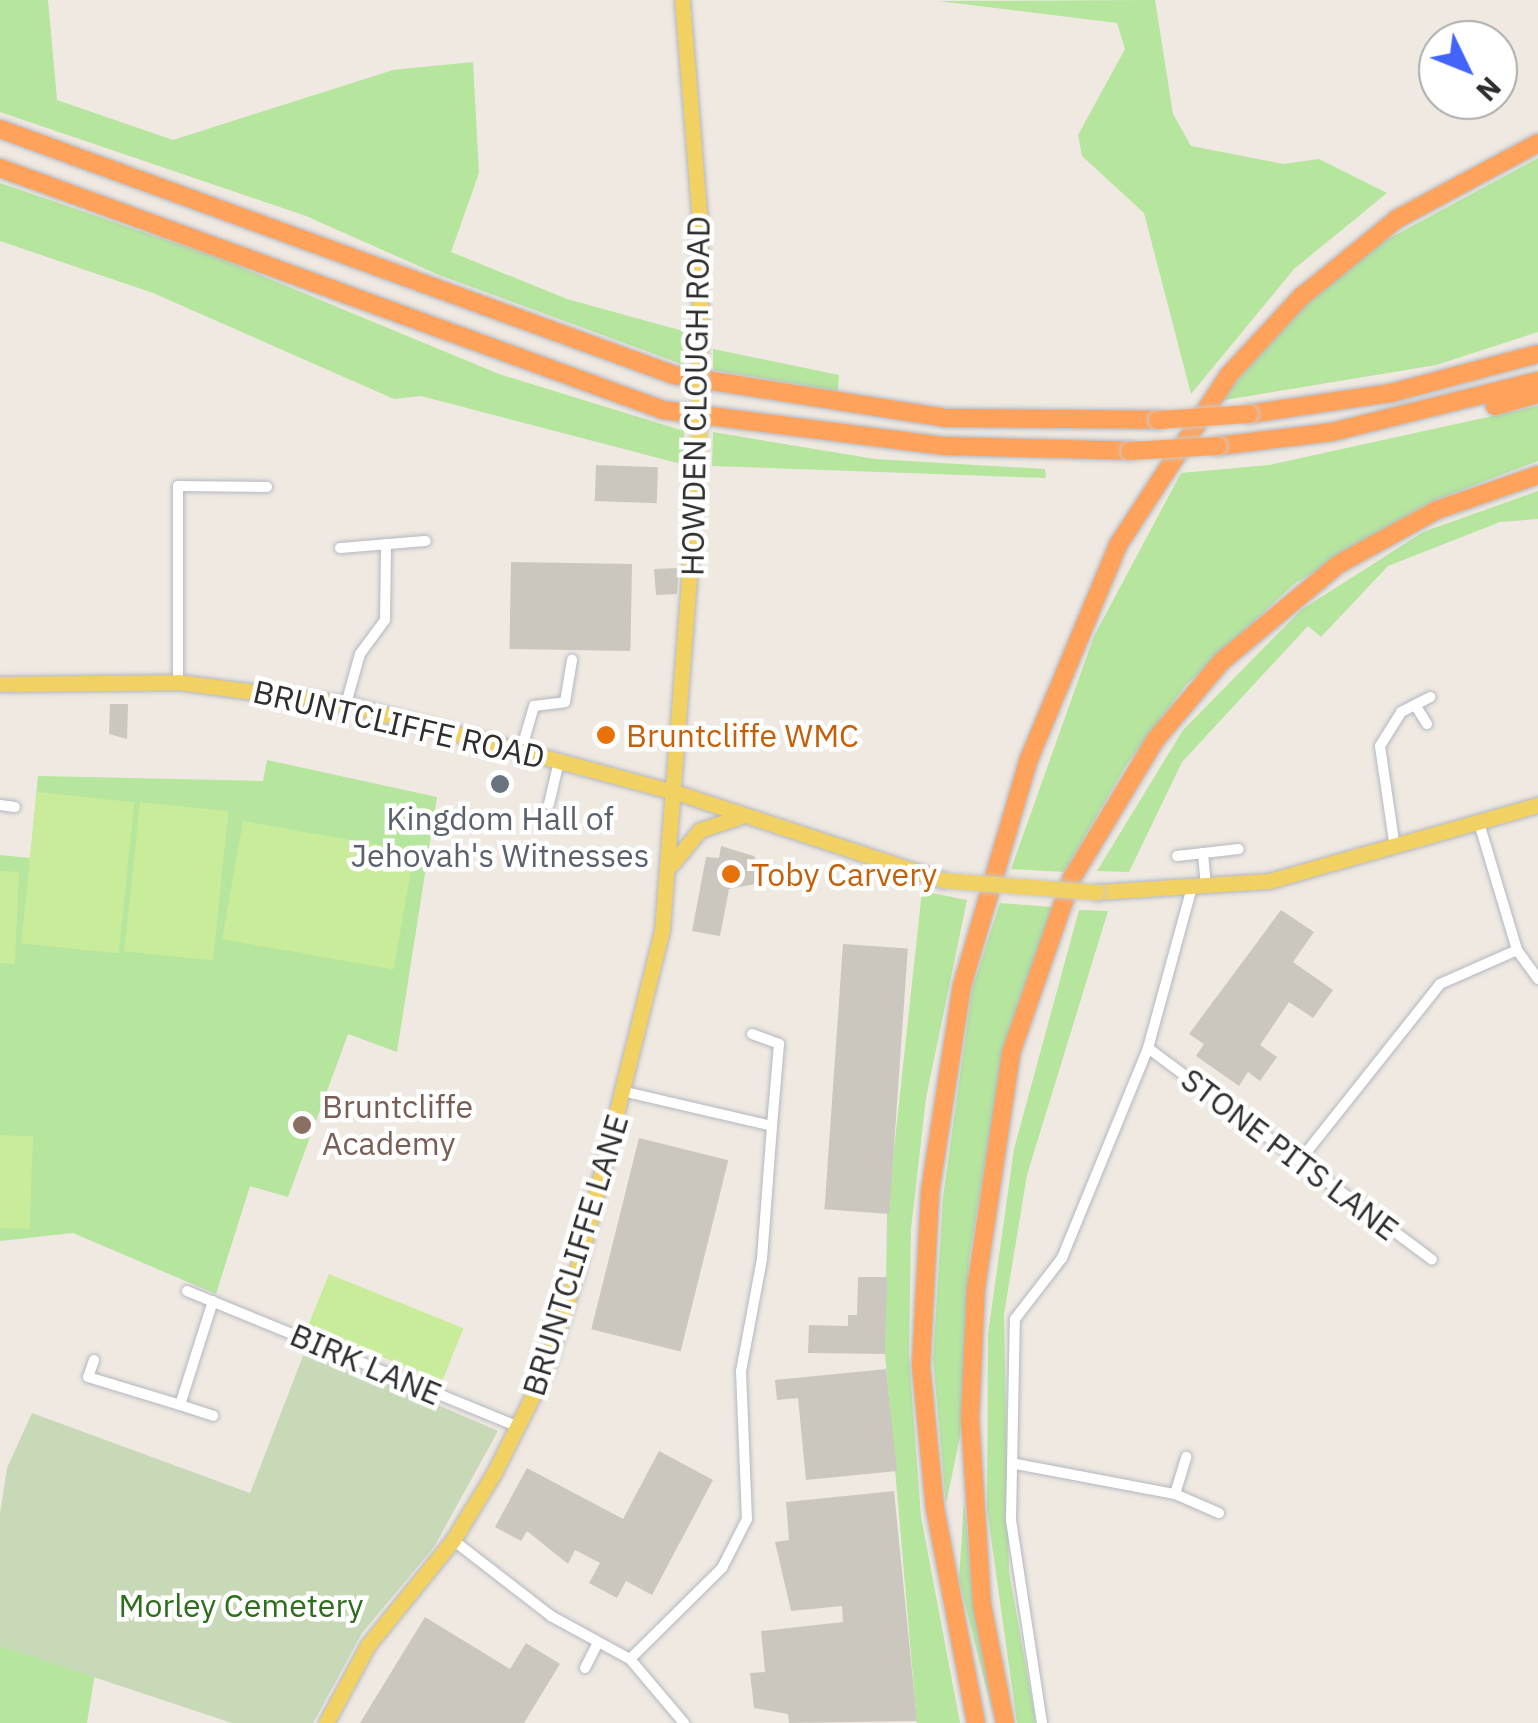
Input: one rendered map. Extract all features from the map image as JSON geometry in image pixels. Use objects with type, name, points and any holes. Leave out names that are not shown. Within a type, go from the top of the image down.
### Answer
[{"type":"highway","points":[[0,128],[674,374],[944,418],[1158,420],[1249,414],[1391,393],[1538,354]]},
{"type":"highway","points":[[976,1723],[935,1509],[923,1383],[930,1192],[962,986],[1029,759],[1118,545],[1228,376],[1301,297],[1397,219],[1538,143]]},
{"type":"highway","points":[[0,168],[663,410],[945,446],[1130,452],[1332,432],[1538,394]]},
{"type":"highway","points":[[1332,432],[1538,381]]},
{"type":"highway","points":[[1005,1723],[982,1605],[970,1419],[976,1288],[1011,1052],[1072,878],[1156,739],[1222,661],[1339,564],[1437,510],[1538,476]]},
{"type":"main road","name":"HOWDEN CLOUGH ROAD","points":[[674,792],[698,465],[700,344],[700,222],[682,0]]},
{"type":"main road","name":"BRUNTCLIFFE ROAD","points":[[0,684],[178,682],[346,704],[674,792],[942,880],[1097,892],[1198,890],[1395,850],[1538,804]]},
{"type":"main road","name":"BRUNTCLIFFE LANE","points":[[326,1723],[368,1645],[453,1540],[518,1428],[546,1369],[626,1092],[667,871],[674,792]]},
{"type":"main road","points":[[667,871],[700,830],[743,816]]},
{"type":"street","points":[[178,682],[178,486],[267,486]]},
{"type":"street","points":[[340,548],[426,541]]},
{"type":"street","points":[[346,704],[360,654],[385,620],[386,544]]},
{"type":"street","points":[[521,751],[534,706],[565,702],[572,660]]},
{"type":"street","points":[[1395,850],[1380,746],[1401,712],[1418,708],[1430,697]]},
{"type":"street","points":[[1418,708],[1427,724]]},
{"type":"street","points":[[549,804],[560,761]]},
{"type":"street","points":[[0,805],[15,807]]},
{"type":"street","points":[[1479,823],[1517,950],[1538,979]]},
{"type":"street","points":[[1177,856],[1239,848]]},
{"type":"street","points":[[1042,1723],[1023,1621],[1011,1520],[1016,1464],[1015,1319],[1056,1274],[1148,1048],[1198,890],[1203,852]]},
{"type":"street","points":[[1301,1159],[1440,984],[1517,950]]},
{"type":"street","points":[[630,1660],[722,1568],[746,1519],[742,1371],[762,1259],[779,1044],[752,1034]]},
{"type":"street","name":"STONE PITS LANE","points":[[1148,1048],[1432,1260]]},
{"type":"street","points":[[626,1092],[772,1126]]},
{"type":"street","name":"BIRK LANE","points":[[187,1291],[518,1428]]},
{"type":"street","points":[[180,1405],[213,1301]]},
{"type":"street","points":[[94,1360],[88,1377],[213,1416]]},
{"type":"street","points":[[1174,1494],[1186,1457]]},
{"type":"street","points":[[1016,1464],[1174,1494],[1219,1513]]},
{"type":"street","points":[[453,1540],[598,1643],[630,1660],[684,1723]]},
{"type":"street","points":[[585,1668],[598,1643]]},
{"type":"green space","points":[[0,0],[48,0],[57,100],[173,140],[393,70],[473,62],[479,173],[451,252],[567,299],[683,331],[684,365],[439,275],[306,216],[0,112]]},
{"type":"green space","points":[[1155,0],[1173,114],[1191,146],[1283,164],[1319,159],[1387,193],[1294,269],[1191,394],[1144,213],[1082,156],[1078,135],[1125,49],[1117,23],[938,1]]},
{"type":"green space","points":[[1538,158],[1538,332],[1436,365],[1219,401],[1304,306],[1377,245]]},
{"type":"green space","points":[[0,183],[219,258],[499,374],[684,431],[685,465],[421,396],[394,399],[153,293],[0,241]]},
{"type":"green space","points":[[713,349],[839,375],[838,391],[713,370]]},
{"type":"green space","points":[[1538,406],[1538,461],[1428,503],[1294,584],[1185,686],[1127,764],[1064,872],[1011,869],[1094,636],[1181,473],[1269,465]]},
{"type":"green space","points":[[713,432],[875,459],[1045,469],[1046,478],[712,466]]},
{"type":"green space","points":[[1538,491],[1538,519],[1500,522],[1388,566],[1321,637],[1308,626],[1182,762],[1129,872],[1097,871],[1183,730],[1301,610],[1423,532]]},
{"type":"green space","name":"Bruntcliffe Academy","points":[[267,760],[437,797],[397,1052],[348,1034],[288,1197],[250,1186],[216,1294],[73,1233],[0,1241],[0,855],[30,858],[38,776],[263,781]]},
{"type":"green space","points":[[37,792],[134,802],[119,953],[21,943]]},
{"type":"green space","points":[[140,802],[229,811],[213,960],[124,951]]},
{"type":"green space","points":[[243,821],[414,851],[394,969],[222,939]]},
{"type":"green space","points":[[0,871],[19,872],[15,964],[0,963]]},
{"type":"green space","points":[[922,891],[967,900],[926,1098],[911,1229],[909,1356],[921,1517],[960,1723],[917,1723],[885,1354],[887,1214]]},
{"type":"green space","points":[[1000,903],[1052,907],[989,1139],[969,1260],[960,1437],[946,1504],[933,1359],[943,1197],[972,989]]},
{"type":"green space","points":[[1079,910],[1108,911],[1027,1175],[1004,1314],[1009,1572],[1036,1723],[1017,1723],[987,1509],[988,1334],[1014,1149]]},
{"type":"green space","points":[[0,1135],[33,1136],[30,1229],[0,1228]]},
{"type":"green space","points":[[329,1274],[463,1328],[442,1381],[308,1327]]},
{"type":"green space","name":"Morley Cemetery","points":[[306,1348],[498,1431],[434,1547],[362,1633],[313,1723],[232,1723],[0,1646],[0,1514],[7,1468],[32,1413],[250,1493]]},
{"type":"green space","points":[[964,1501],[974,1610],[995,1723],[959,1580]]},
{"type":"green space","points":[[0,1646],[95,1673],[87,1723],[0,1723]]},
{"type":"building","points":[[596,465],[658,467],[657,503],[595,501]]},
{"type":"building","points":[[511,562],[632,564],[630,651],[509,649]]},
{"type":"building","points":[[679,568],[677,594],[656,595],[654,569]]},
{"type":"building","points":[[110,704],[128,704],[127,739],[109,734]]},
{"type":"building","points":[[721,846],[754,856],[760,868],[755,884],[729,889],[720,936],[692,931],[706,857],[719,858]]},
{"type":"building","points":[[1281,910],[1314,932],[1293,962],[1333,990],[1313,1018],[1289,1002],[1260,1045],[1277,1057],[1260,1081],[1248,1072],[1239,1086],[1196,1056],[1204,1044],[1189,1034]]},
{"type":"building","points":[[843,944],[908,949],[889,1214],[824,1209]]},
{"type":"building","points":[[639,1138],[728,1160],[681,1351],[591,1329]]},
{"type":"building","points":[[858,1277],[887,1277],[885,1354],[808,1353],[809,1325],[848,1326],[848,1315],[857,1315]]},
{"type":"building","points":[[886,1369],[897,1471],[806,1480],[798,1398],[777,1400],[775,1380]]},
{"type":"building","points":[[659,1451],[713,1480],[652,1595],[626,1581],[617,1598],[589,1583],[600,1563],[575,1550],[568,1564],[527,1531],[521,1541],[495,1527],[527,1468],[623,1519]]},
{"type":"building","points":[[894,1491],[917,1721],[789,1723],[788,1714],[754,1708],[750,1673],[765,1672],[761,1631],[843,1622],[842,1606],[791,1611],[775,1542],[789,1540],[786,1502]]},
{"type":"building","points":[[425,1617],[510,1669],[526,1643],[560,1664],[524,1723],[360,1723]]},
{"type":"place","name":"Bruntcliffe WMC","points":[[606,735]]},
{"type":"place","name":"Kingdom Hall of Jehovah's Witnesses","points":[[500,784]]},
{"type":"place","name":"Toby Carvery","points":[[731,874]]},
{"type":"place","name":"Bruntcliffe Academy","points":[[302,1125]]}]
